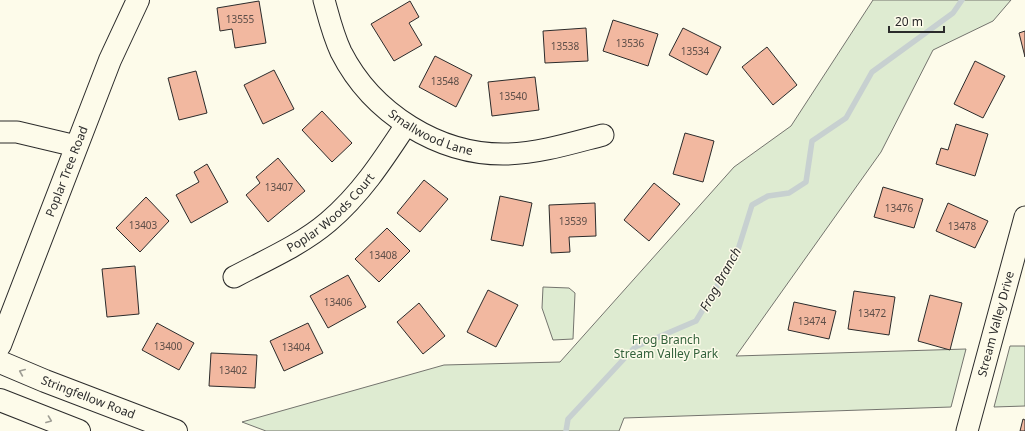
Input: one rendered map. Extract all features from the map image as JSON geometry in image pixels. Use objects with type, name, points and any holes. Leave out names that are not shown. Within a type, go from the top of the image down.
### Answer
[{"type":"main road","name":"Poplar Tree Road","points":[[0,345],[110,60],[138,0]]},
{"type":"main road","name":"Stringfellow Road","points":[[0,362],[45,381],[176,431]]},
{"type":"main road","points":[[0,400],[79,431]]},
{"type":"street","name":"Smallwood Lane","points":[[324,0],[331,26],[341,52],[355,76],[378,102],[406,125],[425,135],[451,146],[480,152],[507,154],[533,152],[603,135]]},
{"type":"street","name":"Poplar Woods Court","points":[[234,277],[297,243],[328,222],[349,202],[373,175],[406,125]]},
{"type":"street","points":[[0,132],[17,132],[76,146]]},
{"type":"street","name":"Stream Valley Drive","points":[[967,431],[1022,245],[1025,217]]},
{"type":"green space","name":"Frog Branch Stream Valley Park","points":[[873,0],[1011,0],[993,21],[933,50],[881,152],[736,356],[966,349],[951,407],[624,418],[619,431],[266,431],[242,422],[444,365],[560,362],[734,167],[791,126]]},
{"type":"green space","points":[[543,287],[569,288],[575,293],[573,339],[553,340],[542,308]]},
{"type":"green space","points":[[1010,346],[1025,346],[1025,406],[994,407]]},
{"type":"building","points":[[259,1],[266,43],[235,48],[232,29],[220,31],[217,8]]},
{"type":"building","points":[[410,1],[419,17],[409,23],[422,45],[394,61],[371,24]]},
{"type":"building","points":[[613,20],[658,34],[648,66],[603,51]]},
{"type":"building","points":[[586,28],[588,61],[545,63],[543,31]]},
{"type":"building","points":[[683,28],[721,47],[707,75],[669,55]]},
{"type":"building","points":[[1025,31],[1025,57],[1019,33]]},
{"type":"building","points":[[767,47],[797,85],[773,105],[742,67]]},
{"type":"building","points":[[435,56],[472,75],[456,107],[419,87]]},
{"type":"building","points":[[975,61],[1005,76],[983,118],[954,104]]},
{"type":"building","points":[[274,70],[294,109],[263,124],[244,85]]},
{"type":"building","points":[[196,71],[207,113],[179,120],[168,78]]},
{"type":"building","points":[[535,77],[539,110],[492,116],[488,82]]},
{"type":"building","points":[[322,111],[352,143],[332,162],[302,130]]},
{"type":"building","points":[[956,124],[988,134],[975,176],[936,164],[941,148],[948,150]]},
{"type":"building","points":[[685,133],[714,141],[703,182],[673,174]]},
{"type":"building","points":[[278,158],[305,191],[268,222],[246,195],[260,183],[256,177]]},
{"type":"building","points":[[207,164],[228,202],[191,223],[176,195],[199,182],[194,172]]},
{"type":"building","points":[[424,180],[448,199],[420,232],[397,213]]},
{"type":"building","points":[[654,183],[680,204],[649,241],[624,220]]},
{"type":"building","points":[[883,187],[923,199],[914,228],[874,217]]},
{"type":"building","points":[[500,196],[532,203],[523,246],[491,240]]},
{"type":"building","points":[[146,197],[169,221],[140,252],[116,228]]},
{"type":"building","points":[[595,203],[596,236],[569,237],[570,252],[551,253],[549,205]]},
{"type":"building","points":[[948,203],[988,221],[975,248],[936,231]]},
{"type":"building","points":[[387,228],[410,251],[379,282],[355,259]]},
{"type":"building","points":[[135,266],[139,314],[107,317],[102,269]]},
{"type":"building","points":[[348,275],[366,307],[328,328],[310,296]]},
{"type":"building","points":[[488,290],[518,305],[496,347],[467,332]]},
{"type":"building","points":[[854,291],[895,297],[889,335],[848,329]]},
{"type":"building","points":[[930,295],[962,303],[950,350],[918,341]]},
{"type":"building","points":[[794,302],[836,311],[829,339],[788,330]]},
{"type":"building","points":[[419,303],[445,336],[423,354],[397,322]]},
{"type":"building","points":[[157,323],[194,343],[179,370],[142,350]]},
{"type":"building","points":[[308,323],[323,353],[284,371],[270,341]]},
{"type":"building","points":[[211,353],[257,355],[255,388],[209,386]]},
{"type":"building","points":[[1023,419],[1025,420],[1025,431],[1020,431]]},
{"type":"waterway","name":"Frog Branch","points":[[566,431],[568,419],[635,347],[696,321],[737,253],[752,205],[768,196],[789,193],[806,182],[812,141],[846,118],[872,72],[953,13],[962,0]]}]
